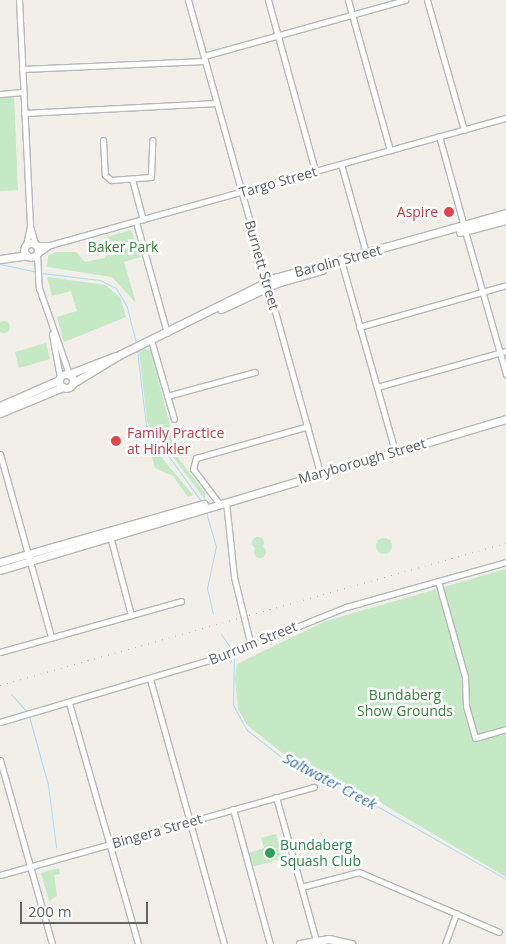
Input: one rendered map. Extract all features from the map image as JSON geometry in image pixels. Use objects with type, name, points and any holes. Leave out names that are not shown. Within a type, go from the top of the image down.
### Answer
[{"type":"main road","name":"Barolin Street","points":[[268,284],[465,228],[506,213]]},
{"type":"main road","name":"Barolin Street","points":[[59,378],[130,350],[268,284],[366,254],[465,228],[506,220]]},
{"type":"main road","points":[[5,258],[36,249]]},
{"type":"main road","points":[[27,251],[36,249]]},
{"type":"main road","name":"Barolin Street","points":[[63,387],[121,354]]},
{"type":"main road","points":[[69,374],[73,383]]},
{"type":"main road","points":[[0,406],[59,378],[63,387],[0,413]]},
{"type":"main road","name":"Maryborough Street","points":[[0,570],[29,558],[220,501],[506,419]]},
{"type":"main road","name":"Maryborough Street","points":[[0,562],[29,558]]},
{"type":"main road","points":[[300,944],[316,940],[351,944]]},
{"type":"street","points":[[19,0],[30,226],[27,251],[34,267],[52,332],[69,374]]},
{"type":"street","name":"Burnett Street","points":[[188,0],[320,472]]},
{"type":"street","points":[[268,0],[316,171]]},
{"type":"street","points":[[348,0],[390,150]]},
{"type":"street","points":[[22,69],[204,58],[405,0]]},
{"type":"street","points":[[427,0],[464,130]]},
{"type":"street","points":[[0,94],[23,92]]},
{"type":"street","points":[[24,113],[216,102]]},
{"type":"street","name":"Targo Street","points":[[36,249],[506,118]]},
{"type":"street","points":[[439,136],[506,374]]},
{"type":"street","points":[[104,140],[106,177],[132,179],[152,176],[152,140]]},
{"type":"street","points":[[341,164],[366,254]]},
{"type":"street","points":[[132,179],[143,220]]},
{"type":"street","points":[[136,222],[167,333]]},
{"type":"street","points":[[30,226],[36,249],[34,267]]},
{"type":"street","points":[[342,264],[395,451]]},
{"type":"street","points":[[359,326],[506,285]]},
{"type":"street","points":[[52,332],[59,378]]},
{"type":"street","points":[[147,342],[174,419]]},
{"type":"street","points":[[377,387],[506,351]]},
{"type":"street","points":[[167,396],[255,372]]},
{"type":"street","points":[[251,646],[235,587],[220,501],[193,469],[196,458],[308,426]]},
{"type":"street","points":[[0,454],[51,638]]},
{"type":"street","points":[[109,535],[131,615]]},
{"type":"street","name":"Burrum Street","points":[[0,722],[150,680],[237,652],[324,614],[506,562]]},
{"type":"street","points":[[438,581],[464,677],[466,706],[475,738],[506,729]]},
{"type":"street","points":[[0,652],[181,601]]},
{"type":"street","points":[[150,680],[224,944]]},
{"type":"street","points":[[69,703],[138,944]]},
{"type":"street","points":[[0,760],[52,944]]},
{"type":"street","name":"Bingera Street","points":[[0,875],[314,787]]},
{"type":"street","points":[[276,797],[316,940]]},
{"type":"street","points":[[232,809],[270,944]]},
{"type":"street","points":[[301,887],[359,872],[499,932]]},
{"type":"street","points":[[445,944],[456,913]]},
{"type":"green space","points":[[14,96],[18,190],[0,191],[0,97]]},
{"type":"green space","name":"Baker Park","points":[[131,230],[141,257],[124,262],[136,303],[112,277],[47,267],[48,256],[55,252],[76,252],[85,262],[104,258],[108,253],[103,238]]},
{"type":"green space","points":[[47,277],[105,285],[120,297],[126,317],[64,342],[57,317],[77,311],[71,291],[52,296]]},
{"type":"green space","points":[[4,321],[10,327],[4,333],[-2,327]]},
{"type":"green space","points":[[46,343],[50,359],[19,368],[15,352]]},
{"type":"green space","points":[[151,350],[178,458],[205,493],[205,500],[147,422],[139,351]]},
{"type":"green space","points":[[146,436],[193,495],[188,497],[173,476],[155,468]]},
{"type":"green space","points":[[258,537],[264,543],[258,549],[252,543]]},
{"type":"green space","points":[[381,538],[387,538],[392,543],[390,552],[381,554],[376,549],[376,543]]},
{"type":"green space","points":[[260,546],[266,552],[260,558],[254,552]]},
{"type":"green space","name":"Bundaberg Show Grounds","points":[[506,569],[506,877],[376,800],[291,760],[247,725],[238,709],[235,678],[237,664],[326,621]]},
{"type":"green space","points":[[276,834],[283,858],[252,867],[248,853],[264,848],[261,838]]},
{"type":"green space","points":[[59,868],[60,874],[54,875],[57,896],[49,901],[41,873]]},
{"type":"waterway","name":"Saltwater Creek","points":[[0,264],[37,272]]},
{"type":"waterway","name":"Saltwater Creek","points":[[41,273],[100,280],[116,288],[127,307],[136,344]]},
{"type":"waterway","name":"Saltwater Creek","points":[[137,350],[146,425],[201,501]]},
{"type":"waterway","name":"Saltwater Creek","points":[[206,512],[216,546],[207,588],[213,613]]},
{"type":"waterway","name":"Saltwater Creek","points":[[221,634],[233,651]]},
{"type":"waterway","name":"Saltwater Creek","points":[[234,655],[233,705],[247,730],[289,763],[368,801],[506,879]]},
{"type":"waterway","points":[[11,694],[27,712]]},
{"type":"waterway","points":[[29,716],[48,785],[56,847]]},
{"type":"railway","points":[[0,685],[506,543]]},
{"type":"place","name":"Aspire","points":[[449,212]]},
{"type":"place","name":"Family Practice at Hinkler","points":[[116,441]]},
{"type":"place","name":"Bundaberg Squash Club","points":[[270,853]]}]
